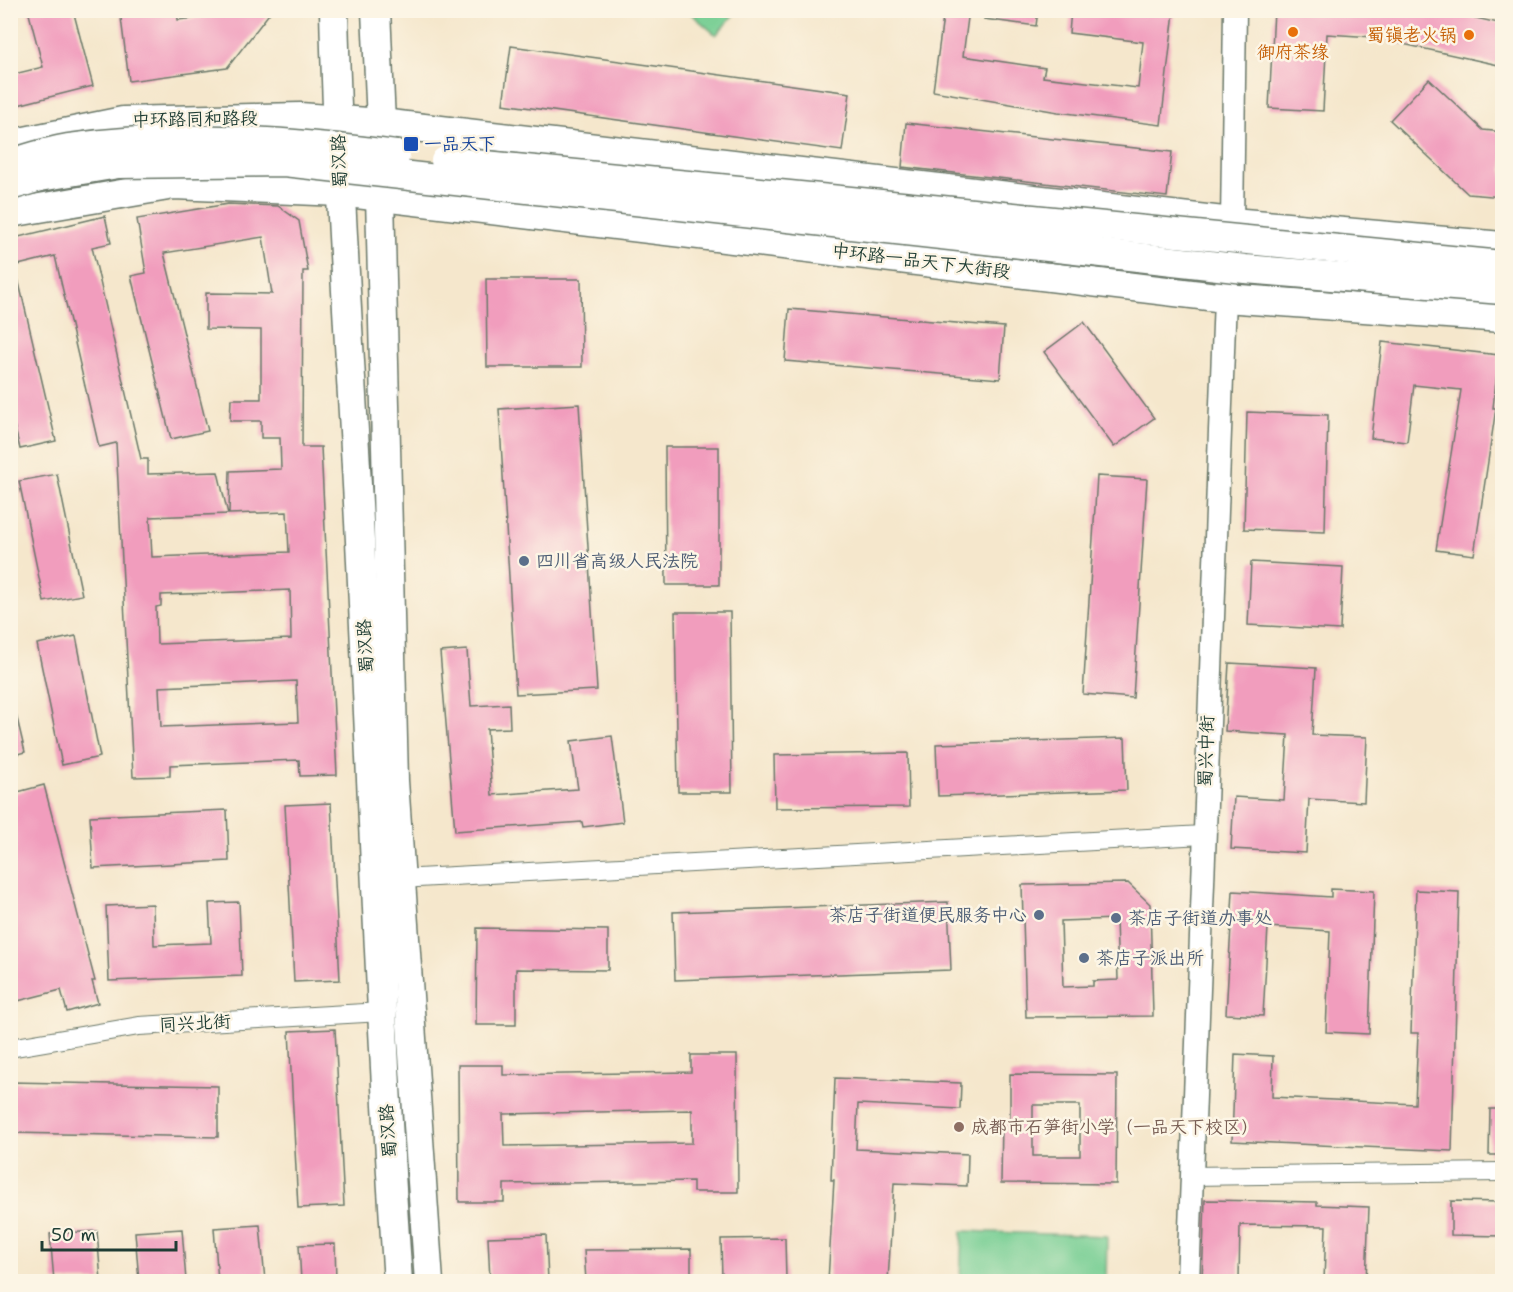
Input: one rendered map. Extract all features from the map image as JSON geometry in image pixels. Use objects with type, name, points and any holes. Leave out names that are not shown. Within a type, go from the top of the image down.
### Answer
[{"type":"main road","name":"蜀汉路","points":[[334,10],[340,192],[398,1281]]},
{"type":"main road","name":"蜀汉路","points":[[376,10],[381,123],[380,196],[394,781],[429,1281]]},
{"type":"main road","name":"中环路同和路段","points":[[10,144],[123,121],[300,117],[381,123]]},
{"type":"main road","points":[[381,123],[1232,222],[1503,246]]},
{"type":"main road","points":[[10,163],[67,148],[136,142],[196,140],[309,144],[419,159],[1503,265]]},
{"type":"main road","points":[[10,186],[39,177],[118,164],[284,162],[1245,269],[1503,290]]},
{"type":"main road","points":[[10,213],[174,185],[340,192]]},
{"type":"main road","name":"中环路一品天下大街段","points":[[340,192],[1225,298],[1503,318]]},
{"type":"street","name":"蜀兴中街","points":[[1188,1281],[1225,298],[1232,222],[1235,10]]},
{"type":"street","points":[[400,879],[1203,835]]},
{"type":"street","name":"同兴北街","points":[[10,1048],[139,1026],[382,1012]]},
{"type":"street","points":[[1191,1176],[1503,1172]]},
{"type":"green space","points":[[688,11],[737,11],[716,35]]},
{"type":"green space","points":[[962,1231],[1107,1236],[1106,1281],[960,1281]]},
{"type":"building","points":[[28,10],[73,10],[93,86],[10,107],[10,75],[43,67]]},
{"type":"building","points":[[120,10],[177,10],[178,20],[272,10],[227,68],[129,81]]},
{"type":"building","points":[[944,10],[969,10],[963,56],[1045,68],[1043,77],[1138,88],[1143,42],[1069,33],[1071,10],[1174,12],[1161,125],[1058,112],[933,91]]},
{"type":"building","points":[[985,10],[1038,10],[1036,26],[984,19]]},
{"type":"building","points":[[1274,10],[1440,10],[1503,24],[1503,66],[1389,41],[1389,38],[1327,34],[1323,111],[1269,108]]},
{"type":"building","points":[[511,46],[850,93],[842,151],[503,104]]},
{"type":"building","points":[[1429,79],[1483,130],[1503,132],[1503,197],[1468,194],[1390,120]]},
{"type":"building","points":[[906,123],[1172,152],[1167,197],[902,167]]},
{"type":"building","points":[[228,204],[278,206],[299,221],[308,271],[303,271],[302,447],[321,447],[337,775],[300,776],[299,760],[170,765],[170,776],[133,777],[116,443],[99,447],[55,256],[10,267],[10,239],[105,216],[111,243],[92,247],[141,459],[148,459],[148,474],[218,472],[228,514],[150,517],[152,557],[289,552],[287,512],[229,514],[230,471],[281,469],[280,438],[261,438],[261,421],[230,421],[231,399],[261,399],[261,330],[206,329],[206,293],[272,294],[263,237],[164,253],[208,431],[171,439],[131,276],[146,273],[137,219]],"holes":[[[290,590],[291,639],[157,644],[156,607],[161,606],[161,595]],[[296,681],[298,722],[161,727],[159,687]]]},
{"type":"building","points":[[16,270],[56,441],[20,449],[10,408],[10,271]]},
{"type":"building","points":[[486,279],[581,279],[582,367],[487,367]]},
{"type":"building","points":[[789,309],[1004,327],[1000,379],[785,361]]},
{"type":"building","points":[[1084,322],[1154,418],[1114,447],[1044,352]]},
{"type":"building","points":[[1382,342],[1499,355],[1493,408],[1496,408],[1474,555],[1436,550],[1461,390],[1414,385],[1407,442],[1371,438]]},
{"type":"building","points":[[579,404],[597,690],[516,694],[499,409]]},
{"type":"building","points":[[1247,412],[1328,415],[1325,532],[1244,529]]},
{"type":"building","points":[[665,447],[719,447],[719,585],[666,585]]},
{"type":"building","points":[[57,474],[82,595],[44,602],[19,481]]},
{"type":"building","points":[[1097,476],[1147,479],[1133,698],[1083,694]]},
{"type":"building","points":[[1251,562],[1343,567],[1340,630],[1248,625]]},
{"type":"building","points":[[675,612],[730,612],[732,792],[678,792]]},
{"type":"building","points":[[76,636],[100,757],[62,765],[37,644]]},
{"type":"building","points":[[467,650],[471,706],[509,704],[510,728],[487,729],[492,795],[578,789],[571,741],[612,736],[623,822],[583,827],[582,822],[455,831],[440,652]]},
{"type":"building","points":[[1229,663],[1316,668],[1312,735],[1367,737],[1364,802],[1309,799],[1306,853],[1231,849],[1234,797],[1284,800],[1288,735],[1225,731]]},
{"type":"building","points":[[16,714],[25,752],[10,756],[10,715]]},
{"type":"building","points":[[1125,738],[1127,790],[938,796],[936,744]]},
{"type":"building","points":[[908,753],[909,807],[775,808],[774,755]]},
{"type":"building","points":[[44,785],[95,981],[92,981],[98,1003],[67,1012],[61,990],[10,1003],[10,794]]},
{"type":"building","points":[[331,803],[340,980],[294,982],[285,805]]},
{"type":"building","points":[[227,810],[229,861],[93,868],[90,816]]},
{"type":"building","points":[[1128,883],[1150,904],[1153,1016],[1026,1017],[1022,885]],"holes":[[[1116,919],[1118,980],[1093,981],[1093,986],[1063,987],[1061,921]]]},
{"type":"building","points":[[1331,889],[1374,891],[1369,1034],[1326,1032],[1330,931],[1268,927],[1263,1016],[1226,1014],[1233,891],[1331,897]]},
{"type":"building","points":[[1416,890],[1459,892],[1452,1151],[1232,1141],[1235,1054],[1273,1056],[1272,1097],[1415,1104],[1418,1033],[1411,1033]]},
{"type":"building","points":[[239,902],[242,976],[109,981],[106,906],[153,904],[154,945],[211,943],[209,903]]},
{"type":"building","points":[[948,902],[951,970],[675,980],[673,912]]},
{"type":"building","points":[[477,928],[608,930],[608,970],[516,969],[516,1025],[476,1025]]},
{"type":"building","points":[[335,1029],[344,1206],[298,1208],[289,1031]]},
{"type":"building","points":[[691,1055],[737,1055],[738,1192],[693,1192],[693,1181],[504,1184],[504,1202],[459,1202],[458,1065],[503,1065],[503,1075],[691,1072]],"holes":[[[692,1110],[692,1143],[504,1146],[503,1114]]]},
{"type":"building","points":[[1010,1074],[1117,1075],[1116,1184],[1001,1183],[1002,1120],[1010,1120]],"holes":[[[1033,1105],[1080,1105],[1080,1156],[1033,1156]]]},
{"type":"building","points":[[835,1078],[961,1083],[960,1109],[858,1104],[856,1149],[968,1154],[967,1186],[894,1183],[888,1281],[828,1281],[834,1180],[831,1180]]},
{"type":"building","points":[[10,1082],[218,1086],[218,1137],[10,1133]]},
{"type":"building","points":[[1490,1109],[1503,1109],[1503,1155],[1489,1155]]},
{"type":"building","points":[[1205,1200],[1317,1202],[1317,1205],[1369,1207],[1366,1281],[1324,1281],[1326,1226],[1240,1225],[1239,1281],[1202,1281]]},
{"type":"building","points":[[1451,1201],[1503,1202],[1503,1236],[1451,1235]]},
{"type":"building","points":[[260,1225],[265,1281],[218,1281],[214,1228]]},
{"type":"building","points":[[182,1229],[186,1281],[139,1281],[135,1232]]},
{"type":"building","points":[[97,1231],[101,1281],[54,1281],[50,1234]]},
{"type":"building","points":[[546,1235],[548,1281],[490,1281],[488,1237]]},
{"type":"building","points":[[785,1238],[786,1279],[722,1279],[721,1239]]},
{"type":"building","points":[[335,1244],[336,1281],[301,1281],[299,1245]]},
{"type":"building","points":[[691,1249],[691,1281],[586,1281],[584,1250]]},
{"type":"place","name":"御府茶缘","points":[[1293,32]]},
{"type":"place","name":"蜀镇老火锅","points":[[1469,35]]},
{"type":"place","name":"一品天下","points":[[411,144]]},
{"type":"place","name":"四川省高级人民法院","points":[[524,561]]},
{"type":"place","name":"茶店子街道便民服务中心","points":[[1039,915]]},
{"type":"place","name":"茶店子街道办事处","points":[[1116,918]]},
{"type":"place","name":"茶店子派出所","points":[[1084,958]]},
{"type":"place","name":"成都市石笋街小学（一品天下校区）","points":[[959,1127]]}]
